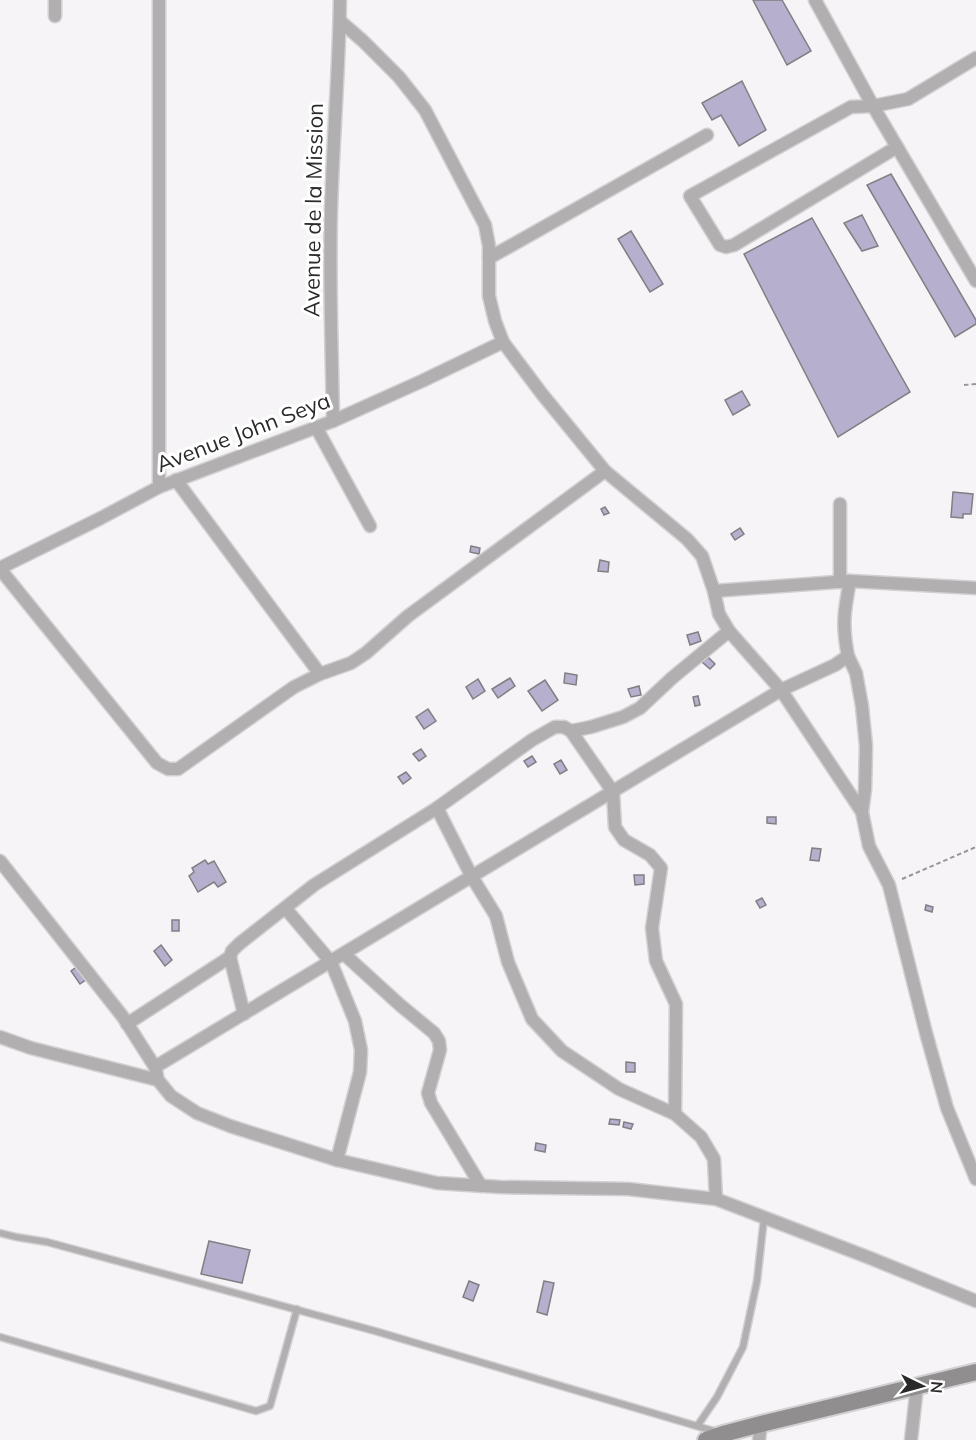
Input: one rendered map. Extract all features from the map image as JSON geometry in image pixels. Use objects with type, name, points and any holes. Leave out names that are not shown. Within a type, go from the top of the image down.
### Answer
[{"type":"street","points":[[55,0],[56,16]]},
{"type":"street","points":[[159,0],[159,487]]},
{"type":"street","name":"Avenue de la Mission","points":[[333,421],[331,212],[340,0]]},
{"type":"street","points":[[815,0],[873,106],[976,281]]},
{"type":"street","points":[[340,21],[399,77],[425,110],[485,225],[489,246],[489,296],[503,342],[605,471],[687,539],[702,556],[719,614],[729,631],[781,690],[862,812]]},
{"type":"street","points":[[897,147],[734,245],[726,247],[720,245],[690,196],[851,107],[873,106],[908,99],[976,58]]},
{"type":"street","points":[[489,258],[707,135]]},
{"type":"street","name":"Avenue John Seya","points":[[0,568],[101,519],[159,487],[333,421],[503,342]]},
{"type":"street","points":[[316,427],[370,526]]},
{"type":"street","points":[[0,568],[157,763],[168,769],[178,769],[294,687],[320,674],[351,663],[366,653],[408,616],[605,471]]},
{"type":"street","points":[[176,480],[320,674]]},
{"type":"street","points":[[840,504],[845,581],[844,636],[848,656],[856,673],[866,746],[862,812],[869,846],[889,885],[947,1108],[976,1179]]},
{"type":"street","points":[[714,591],[845,581],[976,588]]},
{"type":"street","points":[[571,731],[623,717],[640,708],[729,631]]},
{"type":"street","points":[[155,1067],[781,690],[835,665],[848,656]]},
{"type":"street","points":[[244,1014],[230,957],[231,951],[314,885],[436,807],[532,740],[555,727],[564,727],[571,731],[613,792],[615,827],[624,840],[650,855],[661,868],[652,928],[656,961],[676,1004],[675,1114]]},
{"type":"street","points":[[436,807],[472,877],[496,916],[508,962],[532,1019],[562,1051],[618,1089],[675,1114],[701,1137],[714,1159],[716,1199]]},
{"type":"street","points":[[0,861],[127,1024],[155,1067],[158,1080],[171,1096],[197,1113],[230,1126],[337,1160],[437,1183],[500,1188],[628,1189],[716,1199],[976,1301]]},
{"type":"street","points":[[286,909],[331,962],[355,1021],[361,1050],[360,1072],[337,1160]]},
{"type":"street","points":[[344,954],[434,1033],[439,1041],[440,1050],[428,1093],[431,1103],[481,1186]]},
{"type":"street","points":[[127,1024],[230,957]]},
{"type":"street","points":[[0,1037],[158,1080]]},
{"type":"street","points":[[702,1433],[760,1432],[917,1386],[976,1372]]},
{"type":"street","points":[[911,1440],[917,1386]]},
{"type":"lane","points":[[0,1233],[16,1238],[47,1242],[375,1330],[702,1433],[717,1397],[743,1347],[757,1281],[764,1218]]},
{"type":"lane","points":[[0,1337],[256,1411],[270,1406],[297,1309]]},
{"type":"path","points":[[964,385],[976,384]]},
{"type":"path","points":[[889,885],[976,847]]},
{"type":"building","points":[[753,0],[782,0],[811,51],[787,65]]},
{"type":"building","points":[[742,81],[766,130],[739,146],[721,115],[712,120],[702,103]]},
{"type":"building","points":[[891,174],[976,320],[976,324],[955,337],[867,185]]},
{"type":"building","points":[[862,215],[878,246],[862,251],[844,223]]},
{"type":"building","points":[[812,218],[910,392],[838,437],[744,254]]},
{"type":"building","points":[[631,231],[663,284],[650,292],[618,239]]},
{"type":"building","points":[[742,391],[750,405],[733,415],[725,400]]},
{"type":"building","points":[[953,492],[973,494],[971,514],[963,514],[963,518],[951,517]]},
{"type":"building","points":[[605,507],[609,513],[604,515],[601,509]]},
{"type":"building","points":[[740,528],[744,534],[735,540],[731,534]]},
{"type":"building","points":[[471,546],[480,548],[479,554],[470,552]]},
{"type":"building","points":[[600,560],[609,562],[608,572],[598,571]]},
{"type":"building","points":[[698,632],[701,641],[690,645],[687,635]]},
{"type":"building","points":[[708,657],[715,664],[710,669],[702,662]]},
{"type":"building","points":[[565,673],[577,675],[576,685],[564,683]]},
{"type":"building","points":[[510,678],[515,686],[498,698],[492,689]]},
{"type":"building","points":[[478,679],[485,691],[473,699],[466,687]]},
{"type":"building","points":[[545,680],[558,700],[542,711],[528,691]]},
{"type":"building","points":[[639,686],[641,695],[631,697],[628,689]]},
{"type":"building","points":[[698,696],[700,705],[695,706],[693,697]]},
{"type":"building","points":[[428,709],[436,721],[424,729],[416,717]]},
{"type":"building","points":[[421,749],[426,756],[419,761],[413,754]]},
{"type":"building","points":[[532,756],[536,762],[528,767],[524,761]]},
{"type":"building","points":[[561,760],[567,770],[560,774],[554,764]]},
{"type":"building","points":[[406,772],[411,778],[403,784],[398,777]]},
{"type":"building","points":[[767,817],[776,817],[776,824],[767,823]]},
{"type":"building","points":[[812,848],[821,849],[819,861],[810,860]]},
{"type":"building","points":[[205,860],[208,864],[214,861],[226,882],[218,887],[214,882],[198,892],[189,876],[194,872],[192,868]]},
{"type":"building","points":[[634,875],[644,875],[644,884],[635,885]]},
{"type":"building","points":[[762,898],[766,905],[760,908],[756,901]]},
{"type":"building","points":[[926,905],[933,907],[932,912],[925,910]]},
{"type":"building","points":[[172,920],[179,920],[179,931],[172,931]]},
{"type":"building","points":[[161,945],[172,960],[165,966],[154,951]]},
{"type":"building","points":[[78,966],[87,979],[80,984],[71,971]]},
{"type":"building","points":[[626,1062],[635,1063],[635,1072],[626,1072]]},
{"type":"building","points":[[610,1119],[620,1120],[619,1125],[609,1124]]},
{"type":"building","points":[[624,1122],[633,1124],[631,1129],[623,1127]]},
{"type":"building","points":[[536,1143],[546,1145],[545,1152],[535,1150]]},
{"type":"building","points":[[209,1241],[250,1250],[242,1283],[201,1274]]},
{"type":"building","points":[[469,1281],[479,1285],[473,1301],[463,1297]]},
{"type":"building","points":[[544,1281],[554,1283],[547,1315],[537,1312]]}]
